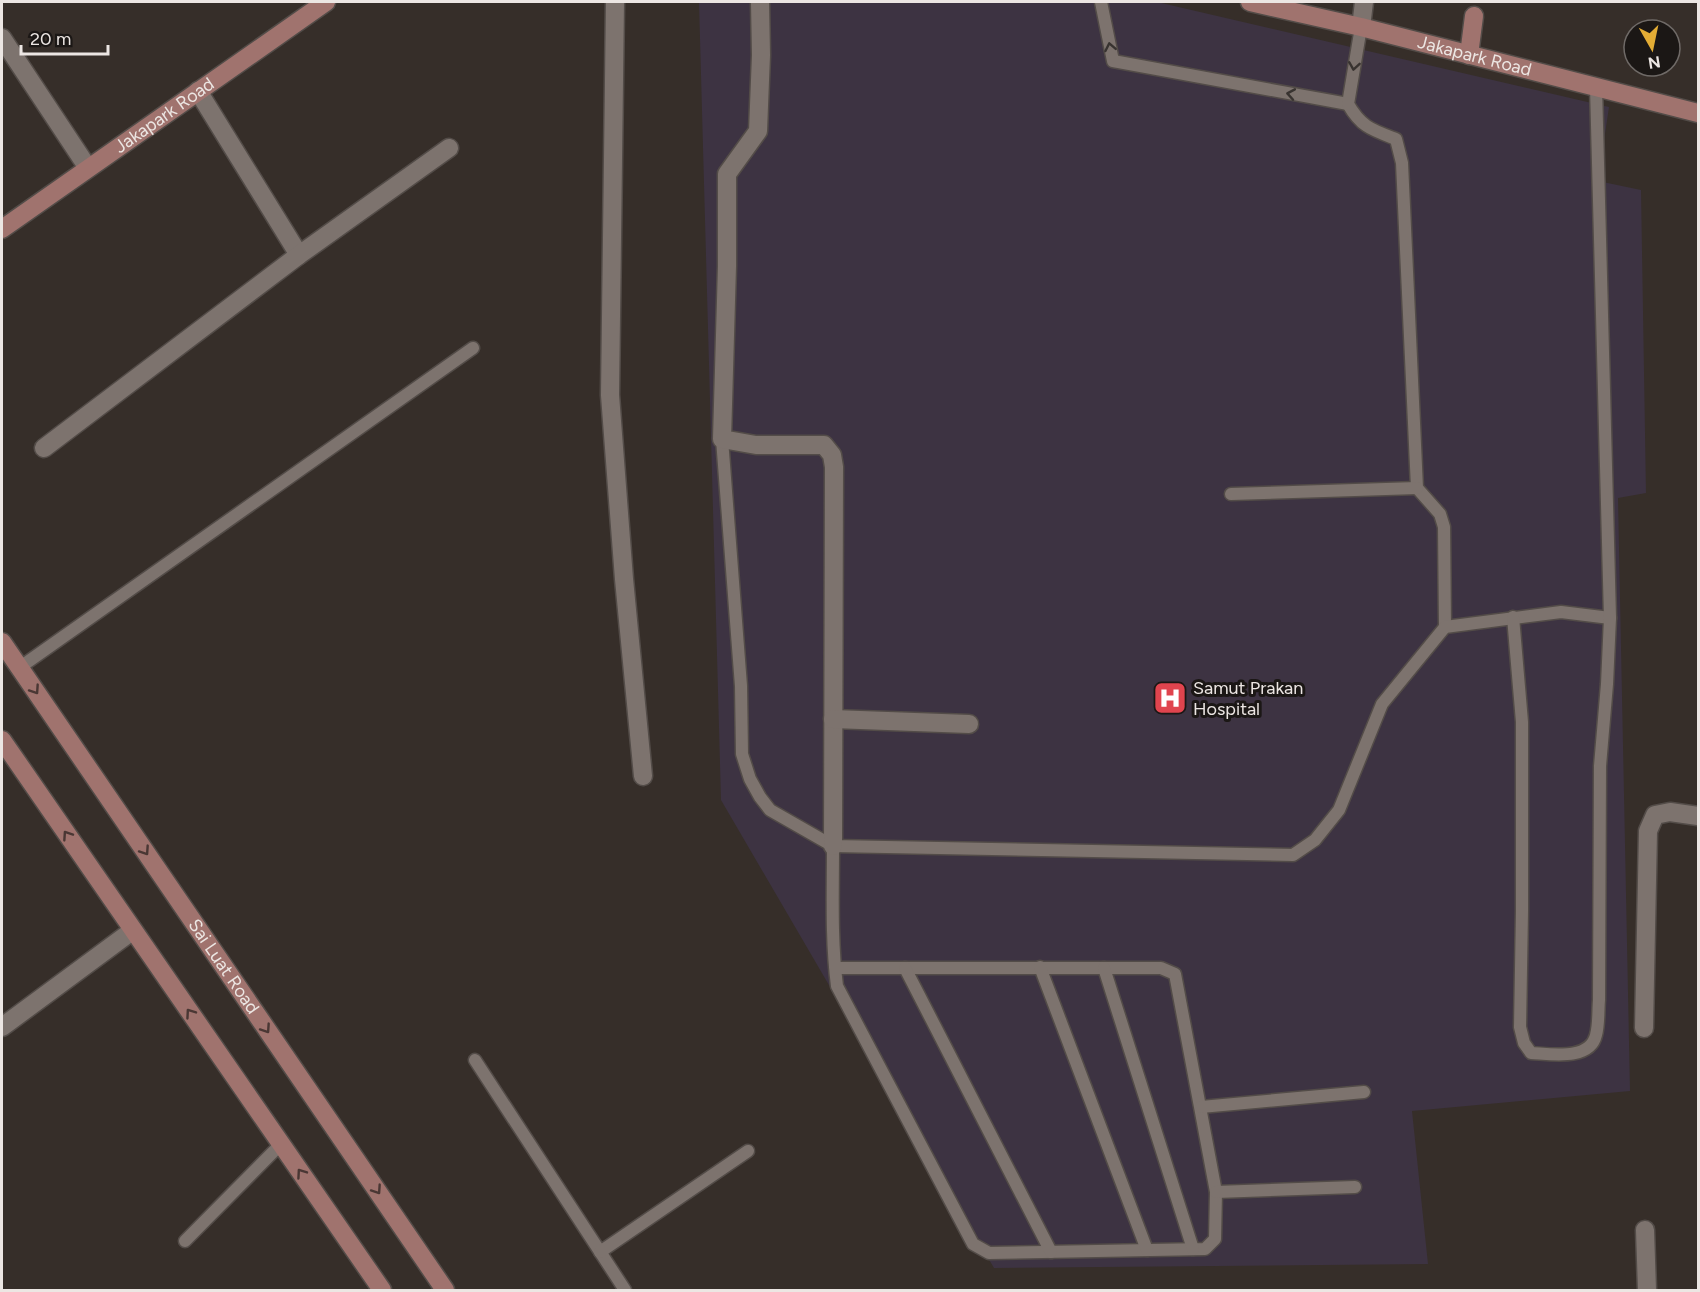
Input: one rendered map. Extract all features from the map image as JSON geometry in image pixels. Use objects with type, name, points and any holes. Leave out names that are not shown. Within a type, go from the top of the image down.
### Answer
[{"type":"main road","name":"Jakapark Road","points":[[2,229],[326,2]]},
{"type":"main road","name":"Jakapark Road","points":[[1250,2],[1360,27],[1698,113]]},
{"type":"main road","points":[[1469,55],[1474,16]]},
{"type":"main road","name":"Sai Luat Road","points":[[2,642],[445,1290]]},
{"type":"main road","points":[[2,740],[382,1290]]},
{"type":"street","points":[[615,2],[610,395],[624,579],[643,776]]},
{"type":"street","points":[[760,2],[761,55],[758,131],[727,174],[728,266],[722,439],[756,445],[824,445],[832,455],[834,466],[833,846]]},
{"type":"street","points":[[1360,27],[1365,2]]},
{"type":"street","points":[[2,38],[88,168]]},
{"type":"street","points":[[198,91],[299,255]]},
{"type":"street","points":[[44,448],[299,255],[449,148]]},
{"type":"street","points":[[833,719],[969,724]]},
{"type":"street","points":[[1644,1028],[1648,831],[1655,815],[1670,812],[1698,816]]},
{"type":"street","points":[[2,1027],[132,931]]},
{"type":"street","points":[[1645,1230],[1647,1290]]},
{"type":"lane","points":[[1101,2],[1113,61],[1348,104]]},
{"type":"lane","points":[[722,439],[741,686],[742,754],[750,778],[770,810],[833,846],[1293,855],[1315,840],[1339,810],[1382,704],[1445,627],[1444,527],[1440,514],[1417,488],[1402,163],[1396,139],[1365,127],[1348,104],[1360,27]]},
{"type":"lane","points":[[1513,617],[1522,722],[1520,1027],[1524,1043],[1532,1053],[1558,1054],[1585,1050],[1594,1041],[1599,1000],[1600,766],[1610,618],[1596,87]]},
{"type":"lane","points":[[20,668],[474,348]]},
{"type":"lane","points":[[1231,495],[1417,488]]},
{"type":"lane","points":[[1445,627],[1561,612],[1610,618]]},
{"type":"lane","points":[[833,846],[832,946],[837,986],[974,1244],[989,1253],[1205,1249],[1215,1239],[1216,1192],[1175,974],[1161,968],[835,968]]},
{"type":"lane","points":[[905,968],[1051,1252]]},
{"type":"lane","points":[[1040,968],[1147,1250]]},
{"type":"lane","points":[[1104,968],[1193,1249]]},
{"type":"lane","points":[[476,1060],[626,1290]]},
{"type":"lane","points":[[1201,1107],[1364,1092]]},
{"type":"lane","points":[[185,1241],[281,1144]]},
{"type":"lane","points":[[600,1252],[748,1151]]},
{"type":"lane","points":[[1216,1192],[1355,1188]]},
{"type":"shaded area","name":"Samut Prakan Hospital","points":[[699,2],[1157,2],[1609,107],[1598,181],[1641,190],[1646,493],[1618,498],[1630,1091],[1412,1111],[1428,1264],[994,1268],[721,800]]},
{"type":"place","name":"Samut Prakan Hospital","points":[[1170,698]]}]
